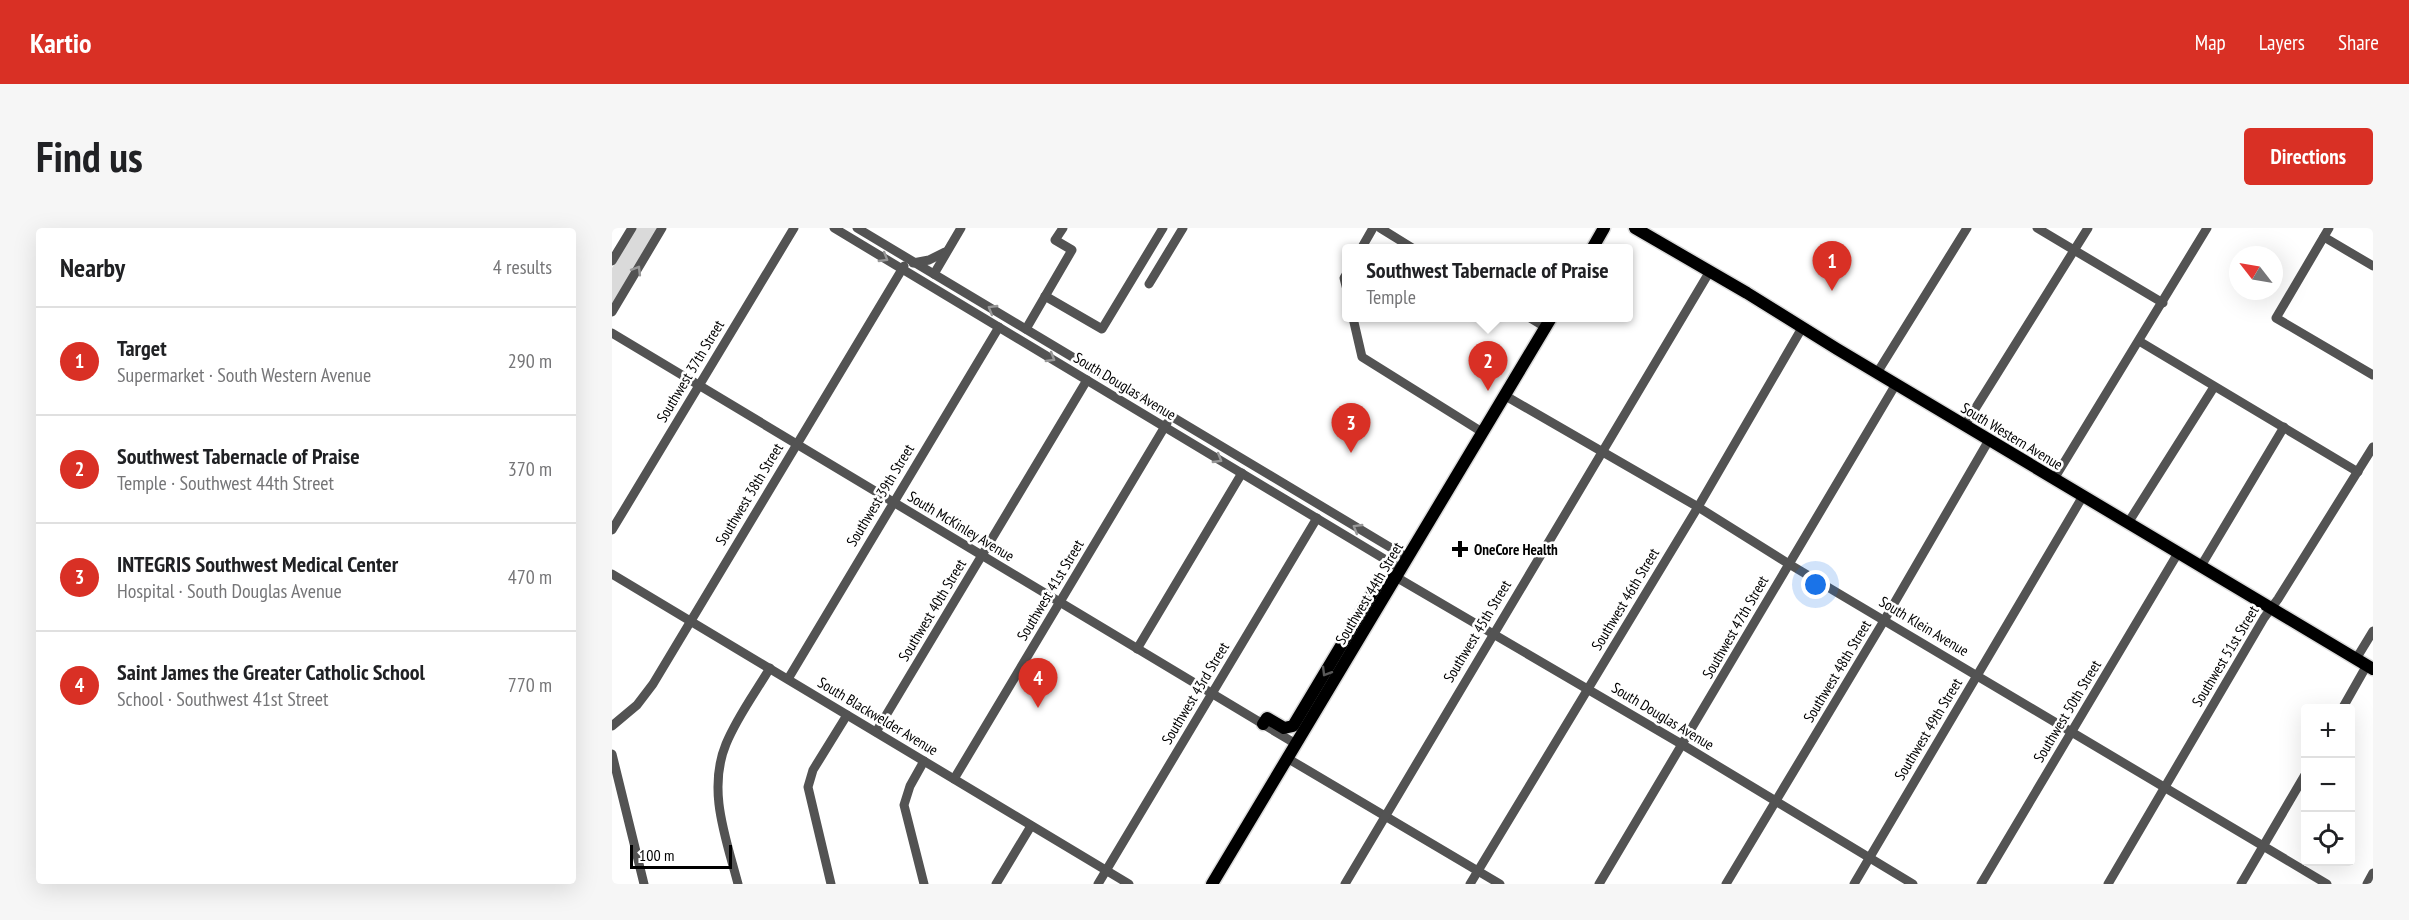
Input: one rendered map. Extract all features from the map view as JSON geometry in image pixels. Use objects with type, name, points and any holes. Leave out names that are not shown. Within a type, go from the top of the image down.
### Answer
[{"type":"main road","points":[[1595,244],[1604,228]]},
{"type":"main road","name":"South Western Avenue","points":[[1635,228],[2365,664]]},
{"type":"main road","name":"Southwest 44th Street","points":[[1212,884],[1548,322]]},
{"type":"main road","points":[[1265,721],[1284,728],[1293,726],[1378,584],[1398,573]]},
{"type":"street","points":[[612,261],[632,228]]},
{"type":"street","points":[[612,312],[662,228]]},
{"type":"street","name":"Southwest 37th Street","points":[[612,530],[794,228]]},
{"type":"street","name":"South Douglas Avenue","points":[[834,228],[1317,518],[1492,634],[1683,745],[1913,884]]},
{"type":"street","name":"South Douglas Avenue","points":[[857,228],[1408,558]]},
{"type":"street","points":[[934,274],[961,228]]},
{"type":"street","points":[[1026,329],[1072,250],[1056,240],[1063,228]]},
{"type":"street","points":[[1045,296],[1102,329],[1163,228]]},
{"type":"street","points":[[1149,284],[1183,228]]},
{"type":"street","points":[[1364,244],[1373,228]]},
{"type":"street","points":[[1380,228],[1406,244]]},
{"type":"street","points":[[1877,373],[1967,228]]},
{"type":"street","points":[[2037,228],[2163,303]]},
{"type":"street","points":[[1965,426],[2088,228]]},
{"type":"street","points":[[2054,479],[2207,228]]},
{"type":"street","points":[[2373,266],[2327,232],[2276,318],[2373,375]]},
{"type":"street","points":[[911,260],[929,260],[947,251]]},
{"type":"street","name":"Southwest 38th Street","points":[[612,726],[631,711],[647,692],[902,269],[911,260]]},
{"type":"street","name":"Southwest 45th Street","points":[[1345,884],[1710,271]]},
{"type":"street","points":[[1354,322],[1362,357],[1482,432]]},
{"type":"street","name":"Southwest 39th Street","points":[[788,679],[999,327]]},
{"type":"street","name":"Southwest 46th Street","points":[[1470,884],[1698,507],[1802,328]]},
{"type":"street","name":"South McKinley Avenue","points":[[612,333],[1211,694],[1265,721],[1296,744]]},
{"type":"street","points":[[2139,341],[2358,472]]},
{"type":"street","name":"Southwest 40th Street","points":[[876,732],[1087,380]]},
{"type":"street","name":"Southwest 47th Street","points":[[1599,884],[1896,384]]},
{"type":"street","points":[[2128,523],[2214,387]]},
{"type":"street","name":"South Klein Avenue","points":[[1504,395],[1600,453],[1698,507],[1789,564],[1885,619],[2327,884]]},
{"type":"street","name":"Southwest 41st Street","points":[[954,779],[1171,416]]},
{"type":"street","points":[[2201,566],[2284,427]]},
{"type":"street","name":"Southwest 48th Street","points":[[1726,884],[1989,440]]},
{"type":"street","name":"Southwest 51st Street","points":[[2108,884],[2271,608],[2373,447]]},
{"type":"street","points":[[1137,649],[1242,473]]},
{"type":"street","name":"Southwest 49th Street","points":[[1854,884],[2083,496]]},
{"type":"street","name":"Southwest 43rd Street","points":[[1098,884],[1317,518]]},
{"type":"street","name":"Southwest 50th Street","points":[[1981,884],[2178,553]]},
{"type":"street","name":"South Blackwelder Avenue","points":[[612,574],[1129,884]]},
{"type":"street","points":[[2344,704],[2365,664],[2373,631]]},
{"type":"street","points":[[738,884],[719,807],[719,772],[730,735],[770,668]]},
{"type":"street","points":[[831,884],[808,787],[813,770],[847,715]]},
{"type":"street","points":[[612,754],[645,884]]},
{"type":"street","points":[[1287,758],[1500,884]]},
{"type":"street","points":[[924,761],[910,786],[904,805],[924,884]]},
{"type":"street","points":[[2241,884],[2301,782]]},
{"type":"street","points":[[996,884],[1031,825]]},
{"type":"street","points":[[2367,884],[2373,873]]},
{"type":"shaded area","points":[[636,228],[659,228],[612,306],[612,268]]},
{"type":"place","name":"Target","points":[[1832,291]]},
{"type":"place","name":"Southwest Tabernacle of Praise","points":[[1488,391]]},
{"type":"place","name":"INTEGRIS Southwest Medical Center","points":[[1351,453]]},
{"type":"place","name":"OneCore Health","points":[[1460,549]]},
{"type":"place","name":"Saint James the Greater Catholic School","points":[[1038,708]]}]
